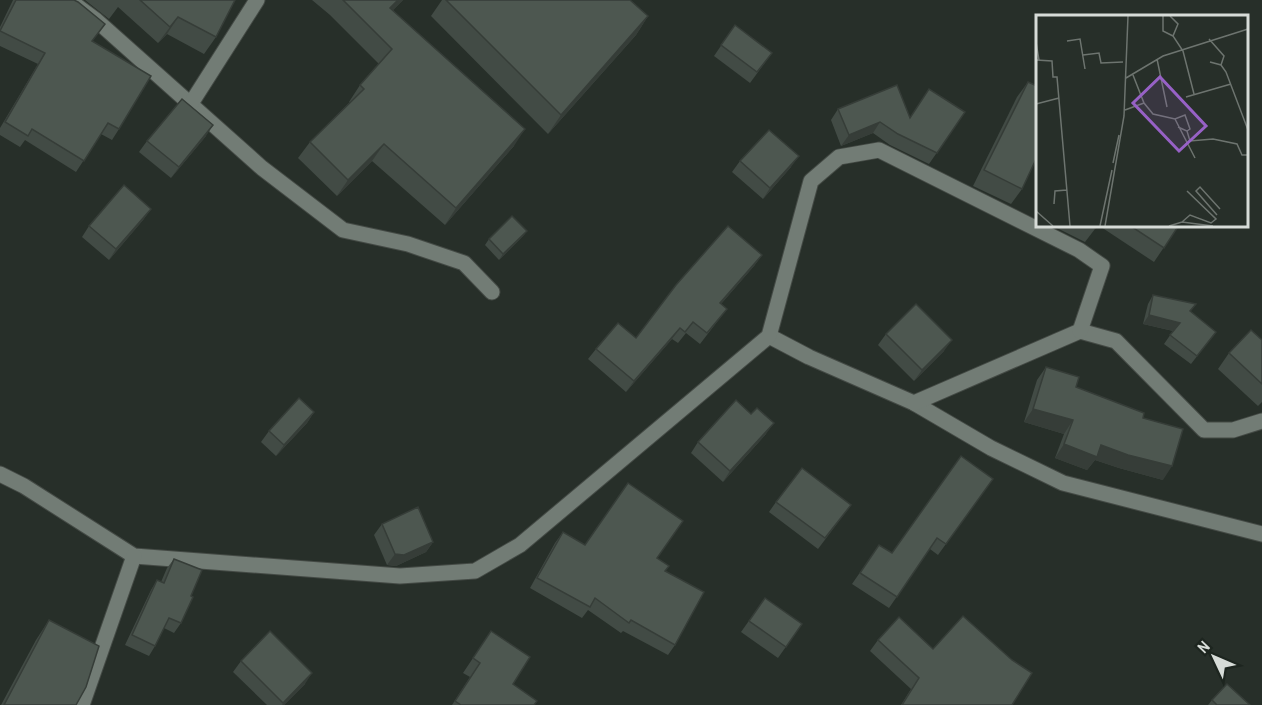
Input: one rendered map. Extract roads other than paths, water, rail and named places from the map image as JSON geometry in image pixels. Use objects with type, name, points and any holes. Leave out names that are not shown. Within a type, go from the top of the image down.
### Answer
[{"type":"street","points":[[69,0],[96,20],[262,168],[343,230],[408,244],[464,263],[492,292]]},
{"type":"street","points":[[190,105],[257,0]]},
{"type":"street","points":[[0,474],[24,486],[134,556],[400,576],[475,571],[520,545],[769,336],[811,181],[839,157],[879,150],[1079,250],[1102,266],[1080,331]]},
{"type":"street","points":[[914,403],[1080,331],[1116,341],[1204,430],[1233,430],[1262,421]]},
{"type":"street","points":[[769,336],[809,357],[914,403],[991,448],[1063,483],[1262,534]]},
{"type":"street","points":[[82,705],[134,556]]}]
